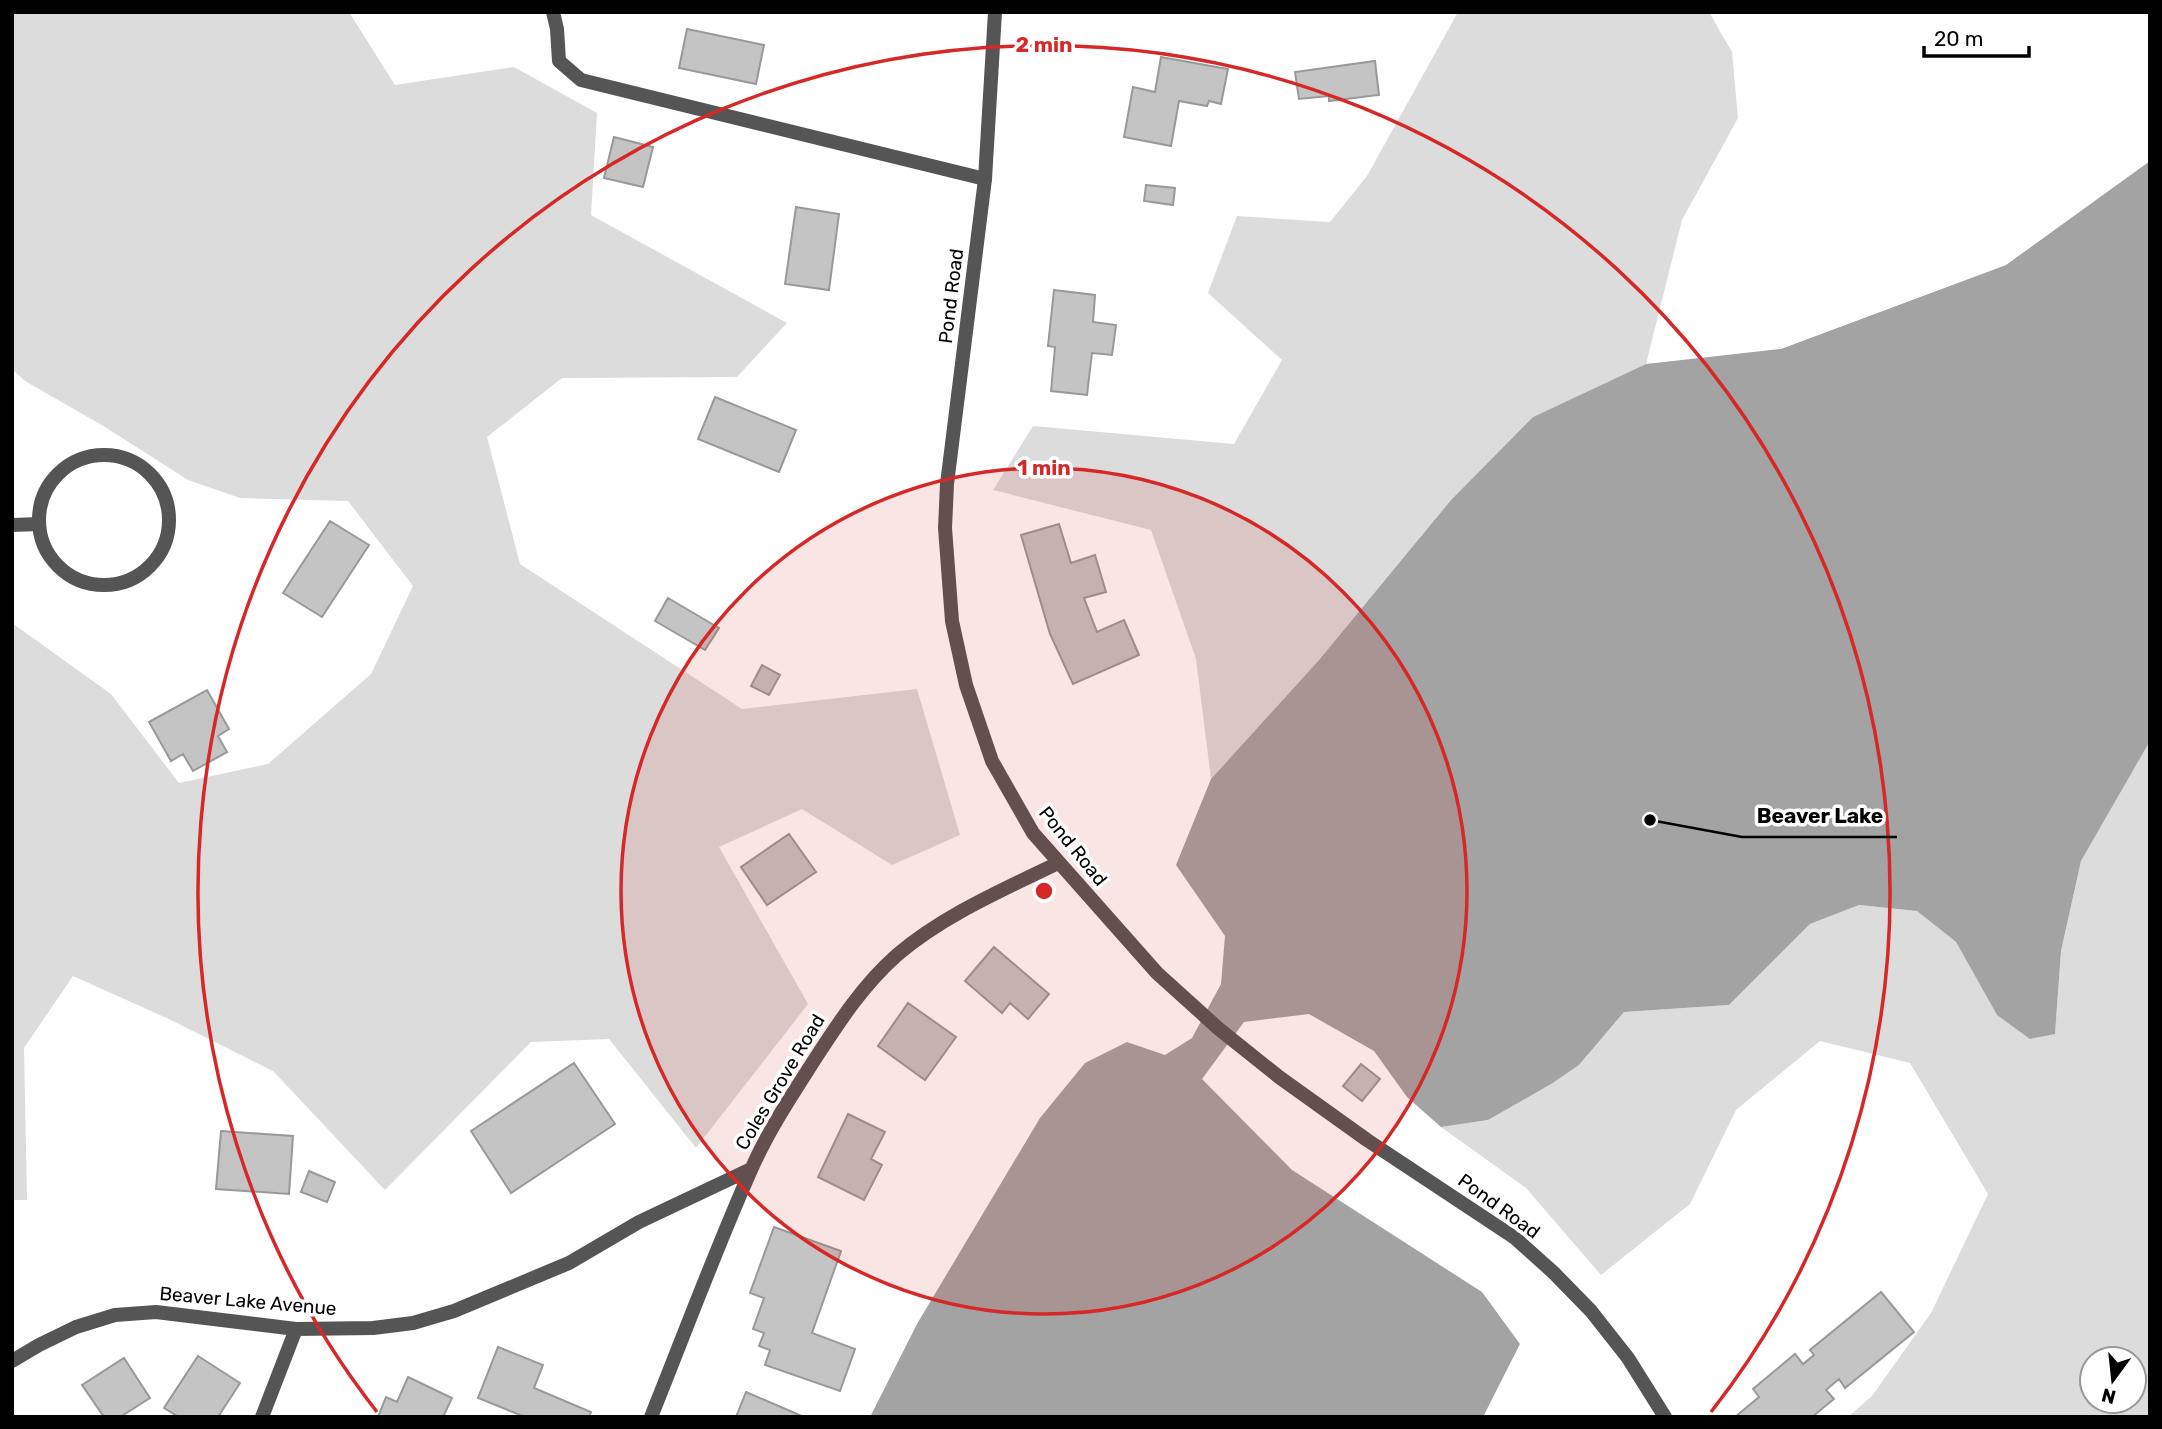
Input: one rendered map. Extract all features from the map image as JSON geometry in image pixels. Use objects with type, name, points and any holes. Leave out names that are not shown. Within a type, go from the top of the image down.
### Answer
[{"type":"street","points":[[553,12],[559,61],[581,80],[985,179]]},
{"type":"street","name":"Pond Road","points":[[995,12],[985,179],[947,484],[945,528],[952,621],[966,685],[992,761],[1033,833],[1157,973],[1219,1029],[1279,1077],[1367,1140],[1515,1238],[1591,1311],[1628,1357],[1665,1417]]},
{"type":"street","points":[[103,455],[117,456],[141,466],[159,486],[169,511],[166,541],[155,560],[125,582],[110,584],[81,581],[62,569],[47,552],[39,524],[43,498],[56,476],[78,460],[103,455]]},
{"type":"street","points":[[12,525],[39,524]]},
{"type":"street","name":"Coles Grove Road","points":[[651,1417],[751,1169],[776,1121],[842,1017],[867,985],[896,956],[929,931],[966,909],[1058,863]]},
{"type":"street","name":"Beaver Lake Avenue","points":[[12,1361],[76,1327],[115,1315],[156,1312],[296,1329],[373,1328],[413,1323],[454,1311],[569,1264],[639,1222],[751,1169]]},
{"type":"street","points":[[262,1417],[296,1329]]},
{"type":"shaded area","points":[[12,12],[349,12],[395,85],[514,67],[597,113],[591,215],[787,323],[737,377],[562,378],[487,437],[520,564],[742,709],[917,689],[960,835],[892,865],[802,809],[719,847],[808,1004],[696,1148],[609,1039],[531,1042],[385,1190],[273,1071],[171,1020],[73,976],[24,1048],[27,1200],[12,1200],[12,623],[111,694],[179,783],[268,764],[371,674],[413,586],[348,501],[240,498],[188,480],[105,427],[25,381],[12,369]]},
{"type":"shaded area","points":[[1458,12],[1709,12],[1732,52],[1738,118],[1682,220],[1646,364],[1533,417],[1451,500],[1319,660],[1211,779],[1196,659],[1151,530],[993,490],[1033,426],[1234,444],[1282,360],[1208,293],[1237,216],[1330,222],[1367,176]]},
{"type":"shaded area","points":[[2150,161],[2150,741],[2081,861],[2061,951],[2055,1034],[2030,1039],[1997,1015],[1956,942],[1917,911],[1859,905],[1810,924],[1729,1005],[1624,1012],[1579,1065],[1488,1120],[1441,1127],[1407,1097],[1374,1051],[1309,1014],[1244,1022],[1202,1079],[1292,1170],[1482,1292],[1520,1344],[1483,1417],[870,1417],[917,1324],[1040,1118],[1085,1063],[1127,1042],[1165,1055],[1192,1038],[1221,984],[1225,936],[1176,865],[1211,779],[1319,660],[1451,500],[1533,417],[1646,364],[1781,349],[2006,265]]},
{"type":"shaded area","points":[[2150,741],[2150,1417],[1848,1417],[1872,1396],[1931,1313],[1988,1194],[1910,1063],[1820,1041],[1736,1110],[1690,1204],[1601,1275],[1526,1188],[1441,1127],[1488,1120],[1579,1065],[1624,1012],[1729,1005],[1810,924],[1859,905],[1917,911],[1956,942],[1997,1015],[2055,1034],[2061,951],[2081,861]]},
{"type":"building","points":[[687,29],[764,45],[756,84],[679,68]]},
{"type":"building","points":[[1161,57],[1228,69],[1221,104],[1209,101],[1207,106],[1179,101],[1171,146],[1124,137],[1133,87],[1155,92]]},
{"type":"building","points":[[1375,61],[1379,95],[1329,101],[1329,96],[1299,99],[1295,72]]},
{"type":"building","points":[[614,137],[653,147],[643,187],[604,178]]},
{"type":"building","points":[[1146,185],[1175,188],[1173,205],[1144,201]]},
{"type":"building","points":[[796,207],[839,214],[829,290],[785,284]]},
{"type":"building","points":[[1054,290],[1095,295],[1093,322],[1116,325],[1112,355],[1092,353],[1087,395],[1051,391],[1055,347],[1048,346]]},
{"type":"building","points":[[715,397],[796,430],[779,472],[698,439]]},
{"type":"building","points":[[330,521],[369,545],[322,617],[283,593]]},
{"type":"building","points":[[1059,524],[1071,563],[1095,555],[1106,592],[1084,598],[1097,632],[1124,620],[1139,655],[1073,684],[1050,634],[1021,535]]},
{"type":"building","points":[[668,598],[719,628],[705,650],[655,621]]},
{"type":"building","points":[[762,665],[780,675],[769,695],[751,686]]},
{"type":"building","points":[[207,690],[229,729],[218,736],[227,752],[193,771],[183,754],[171,761],[149,722]]},
{"type":"building","points":[[789,834],[816,872],[767,905],[741,867]]},
{"type":"building","points":[[994,947],[1049,994],[1028,1019],[1010,1003],[1002,1013],[965,981]]},
{"type":"building","points":[[908,1003],[956,1037],[925,1080],[878,1046]]},
{"type":"building","points":[[574,1063],[615,1124],[511,1193],[471,1131]]},
{"type":"building","points":[[1361,1064],[1380,1079],[1362,1101],[1343,1086]]},
{"type":"building","points":[[848,1114],[885,1132],[871,1159],[882,1165],[864,1200],[818,1177]]},
{"type":"building","points":[[221,1131],[293,1136],[289,1194],[216,1189]]},
{"type":"building","points":[[309,1171],[335,1182],[327,1202],[301,1192]]},
{"type":"building","points":[[774,1227],[841,1251],[812,1333],[855,1349],[840,1391],[765,1365],[770,1350],[759,1346],[764,1333],[753,1329],[764,1298],[750,1293]]},
{"type":"building","points":[[1881,1292],[1914,1332],[1845,1388],[1839,1379],[1826,1390],[1834,1399],[1812,1417],[1735,1417],[1759,1397],[1753,1389],[1795,1354],[1803,1364],[1814,1355],[1810,1350]]},
{"type":"building","points":[[498,1347],[543,1365],[534,1388],[591,1412],[589,1417],[525,1417],[478,1398]]},
{"type":"building","points":[[198,1356],[240,1383],[218,1417],[179,1417],[164,1408]]},
{"type":"building","points":[[124,1358],[150,1398],[120,1417],[104,1417],[82,1385]]},
{"type":"building","points":[[408,1377],[452,1398],[443,1417],[378,1417],[386,1397],[397,1402]]},
{"type":"building","points":[[746,1392],[804,1417],[736,1417]]},
{"type":"place","name":"Beaver Lake","points":[[1650,820]]}]
